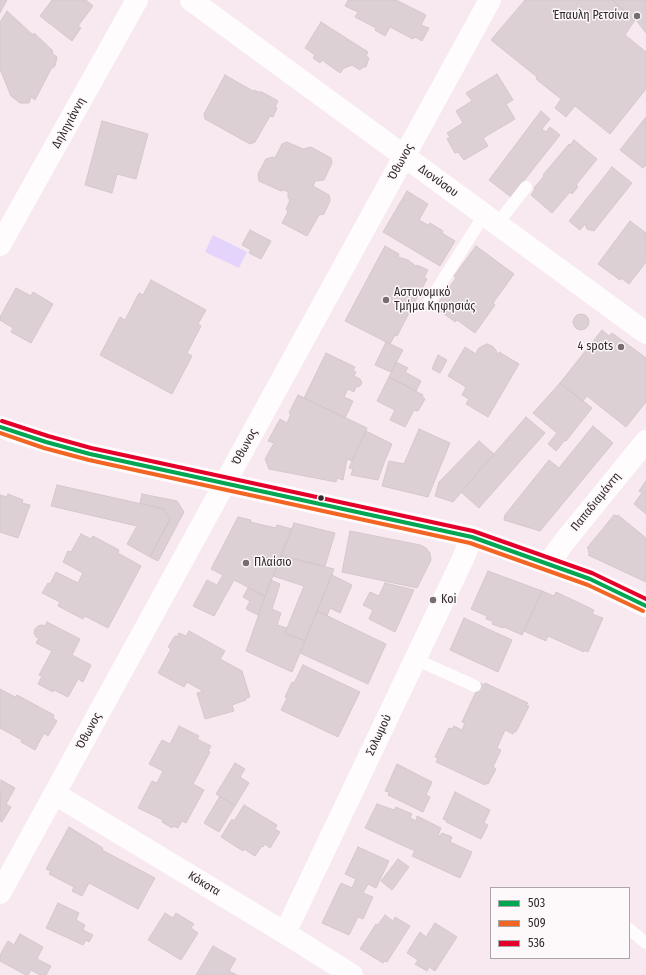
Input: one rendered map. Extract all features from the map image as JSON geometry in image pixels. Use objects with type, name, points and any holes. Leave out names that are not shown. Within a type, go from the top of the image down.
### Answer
[{"type":"street","name":"Δηληγιάννη","points":[[0,245],[137,0]]},
{"type":"street","name":"Διονύσου","points":[[191,0],[646,333]]},
{"type":"street","name":"Όθωνος","points":[[0,893],[490,0]]},
{"type":"street","points":[[0,427],[90,454],[472,537],[590,579],[646,606]]},
{"type":"street","name":"Παπαδιαμάντη","points":[[548,564],[646,441]]},
{"type":"street","name":"Σολωμού","points":[[285,933],[462,561],[472,537]]},
{"type":"street","name":"Κόκοτα","points":[[55,794],[352,975]]},
{"type":"lane","points":[[429,302],[491,219],[526,187]]},
{"type":"lane","points":[[415,659],[475,686]]},
{"type":"lane","points":[[630,930],[646,943]]},
{"type":"shaded area","points":[[213,235],[247,252],[239,268],[205,252]]},
{"type":"building","points":[[0,0],[7,0],[0,13]]},
{"type":"building","points":[[52,0],[86,0],[93,6],[78,26],[81,28],[72,41],[40,16]]},
{"type":"building","points":[[348,0],[396,0],[426,15],[421,25],[429,28],[422,41],[415,37],[413,39],[390,27],[385,36],[375,30],[376,28],[355,17],[358,12],[345,6]]},
{"type":"building","points":[[525,0],[612,0],[623,9],[623,12],[635,20],[625,35],[646,52],[646,89],[610,134],[575,106],[566,117],[555,108],[561,99],[536,79],[537,77],[491,40]]},
{"type":"building","name":"Έπαυλη Ρετσίνα","points":[[612,0],[646,0],[646,33],[636,20],[623,12],[623,9]]},
{"type":"building","points":[[7,11],[33,35],[34,33],[53,51],[52,53],[57,57],[55,66],[51,69],[35,100],[31,97],[29,103],[20,103],[11,96],[0,69],[0,22]]},
{"type":"building","points":[[321,22],[368,52],[366,56],[369,58],[366,67],[363,67],[360,70],[352,65],[344,68],[340,73],[322,60],[320,63],[313,58],[315,55],[305,48]]},
{"type":"building","points":[[497,74],[513,100],[506,104],[515,119],[483,138],[488,146],[464,160],[458,152],[455,153],[447,139],[450,137],[447,133],[463,123],[456,111],[472,101],[466,93]]},
{"type":"building","points":[[225,75],[253,91],[255,90],[262,92],[278,101],[273,117],[270,116],[255,142],[250,144],[205,119],[204,114]]},
{"type":"building","points":[[541,111],[550,119],[542,129],[546,132],[550,127],[560,135],[511,197],[489,180]]},
{"type":"building","points":[[646,117],[646,165],[643,168],[620,150]]},
{"type":"building","points":[[102,121],[148,134],[136,179],[117,174],[112,193],[85,185]]},
{"type":"building","points":[[574,140],[597,159],[576,185],[578,187],[572,194],[570,192],[552,213],[531,195],[535,189],[534,188],[544,176],[543,175]]},
{"type":"building","points":[[287,142],[303,149],[311,147],[331,158],[332,163],[324,180],[315,181],[313,186],[329,195],[330,201],[324,214],[319,215],[307,236],[282,223],[288,212],[286,209],[290,200],[288,198],[288,192],[284,190],[281,191],[259,181],[258,174],[266,159],[273,157],[275,158],[282,144]]},
{"type":"building","points":[[612,167],[632,183],[594,231],[587,229],[585,224],[580,230],[569,221]]},
{"type":"building","points":[[407,191],[428,204],[419,220],[428,225],[430,223],[455,241],[440,266],[383,232]]},
{"type":"building","points":[[630,221],[646,233],[646,262],[629,284],[621,278],[620,280],[598,264]]},
{"type":"building","points":[[250,230],[271,241],[261,259],[249,253],[251,250],[242,245]]},
{"type":"building","name":"Αστυνομικό Τμήμα Κηφησιάς","points":[[385,246],[399,254],[398,257],[408,260],[417,267],[417,265],[428,270],[424,278],[427,279],[397,336],[395,335],[390,344],[345,321]]},
{"type":"building","points":[[476,246],[514,274],[493,303],[495,305],[475,333],[457,320],[455,322],[435,307],[456,278],[454,276]]},
{"type":"building","points":[[151,280],[206,310],[198,324],[201,326],[187,353],[192,356],[172,394],[100,355],[120,317],[125,320],[139,293],[143,295]]},
{"type":"building","points":[[16,288],[31,296],[33,292],[53,304],[31,343],[11,332],[13,328],[0,320],[0,317]]},
{"type":"building","points":[[578,314],[584,314],[589,319],[587,328],[584,330],[578,330],[573,325],[573,319]]},
{"type":"building","points":[[602,330],[609,336],[612,333],[646,358],[646,402],[626,427],[587,396],[583,401],[560,383]]},
{"type":"building","points":[[386,342],[403,350],[391,372],[375,365]]},
{"type":"building","points":[[487,344],[496,350],[497,355],[499,352],[519,364],[488,417],[466,404],[469,399],[462,395],[466,387],[448,376],[465,347],[476,354],[478,349]]},
{"type":"building","points":[[326,353],[355,367],[353,371],[356,372],[354,376],[360,379],[362,383],[360,386],[356,387],[354,392],[348,389],[344,397],[353,401],[345,418],[304,398]]},
{"type":"building","points":[[438,355],[447,360],[440,373],[432,369]]},
{"type":"building","points":[[396,362],[408,368],[405,372],[421,381],[416,391],[389,377]]},
{"type":"building","points":[[389,377],[423,395],[422,397],[425,399],[418,411],[414,410],[405,427],[390,420],[395,410],[377,401]]},
{"type":"building","points":[[560,383],[592,408],[566,441],[565,440],[556,451],[548,444],[557,433],[533,413]]},
{"type":"building","points":[[298,395],[367,428],[352,461],[347,459],[343,480],[337,478],[336,482],[269,469],[265,459],[274,443],[268,441],[280,419],[287,423],[291,414],[289,413]]},
{"type":"building","points":[[526,417],[545,433],[479,508],[461,492]]},
{"type":"building","points":[[593,426],[613,443],[540,531],[504,520],[505,515],[549,460],[559,468]]},
{"type":"building","points":[[419,429],[450,443],[428,497],[382,486],[389,461],[404,464]]},
{"type":"building","points":[[366,431],[392,444],[378,480],[351,475],[353,469],[349,468]]},
{"type":"building","points":[[479,441],[494,454],[453,502],[435,496],[439,482]]},
{"type":"building","points":[[646,481],[646,514],[634,504],[642,493],[639,491]]},
{"type":"building","points":[[57,485],[164,509],[170,519],[150,557],[127,544],[137,526],[51,506]]},
{"type":"building","points":[[8,494],[23,500],[22,503],[30,505],[18,538],[0,532],[0,495],[7,497]]},
{"type":"building","points":[[142,494],[177,501],[184,512],[158,561],[150,557],[170,519],[164,509],[140,503]]},
{"type":"building","points":[[614,515],[618,515],[646,538],[646,582],[588,555],[590,553],[588,552],[589,550],[587,548]]},
{"type":"building","name":"Πλαίσιο","points":[[238,517],[251,520],[250,522],[276,528],[277,525],[292,529],[265,596],[234,580],[214,616],[193,606],[207,580],[217,585],[223,575],[211,569]]},
{"type":"building","points":[[294,523],[335,533],[325,566],[281,556]]},
{"type":"building","points":[[350,531],[420,545],[426,548],[430,553],[431,560],[417,588],[342,572]]},
{"type":"building","points":[[81,534],[91,539],[93,536],[119,550],[118,553],[141,566],[108,628],[85,616],[83,619],[58,606],[60,602],[42,593],[48,583],[50,584],[56,572],[78,583],[83,573],[63,562],[68,551],[71,552]]},
{"type":"building","points":[[281,556],[334,569],[305,641],[285,633],[304,586],[273,576]]},
{"type":"building","points":[[488,571],[542,591],[522,635],[504,627],[503,628],[492,624],[493,621],[486,619],[487,616],[471,609]]},
{"type":"building","points":[[332,575],[352,585],[340,613],[330,608],[327,616],[317,611]]},
{"type":"building","points":[[271,580],[280,584],[272,609],[281,613],[277,625],[287,628],[285,633],[305,641],[292,672],[246,651]]},
{"type":"building","points":[[385,583],[414,590],[395,632],[369,619],[373,610],[363,605],[370,592],[379,596]]},
{"type":"building","points":[[248,588],[265,596],[258,615],[246,609],[250,601],[243,597]]},
{"type":"building","points":[[542,591],[554,596],[556,592],[594,610],[592,614],[603,618],[588,652],[584,650],[584,652],[548,636],[546,641],[524,631]]},
{"type":"building","points":[[317,611],[386,644],[368,684],[300,653]]},
{"type":"building","points":[[464,618],[512,640],[498,672],[450,650]]},
{"type":"building","points":[[47,622],[80,639],[72,655],[91,665],[83,682],[78,679],[68,697],[54,690],[53,692],[38,684],[42,676],[39,675],[52,651],[36,643],[39,638],[36,637],[34,633],[38,626],[45,626]]},
{"type":"building","points":[[189,631],[225,651],[220,659],[242,671],[250,697],[232,705],[234,711],[205,719],[197,693],[202,692],[201,690],[187,682],[184,687],[158,673],[171,649],[168,647],[175,636],[177,637],[179,633],[186,636]]},
{"type":"building","points":[[303,665],[360,692],[338,737],[281,710],[292,682],[294,683]]},
{"type":"building","points":[[480,683],[484,685],[485,683],[528,703],[526,705],[529,706],[516,732],[514,731],[513,734],[505,730],[497,748],[501,750],[493,767],[496,769],[488,784],[486,783],[485,785],[436,762],[438,758],[435,757],[449,728],[452,729],[454,726],[462,730],[465,723],[462,722]]},
{"type":"building","points":[[0,689],[15,697],[17,695],[54,715],[53,718],[57,721],[48,736],[44,733],[35,750],[21,742],[22,740],[0,728]]},
{"type":"building","points":[[179,726],[199,736],[197,739],[211,746],[208,751],[210,752],[193,784],[204,790],[186,823],[182,821],[178,828],[173,826],[172,828],[162,822],[163,820],[138,808],[152,781],[157,783],[163,771],[149,764],[162,740],[170,744]]},
{"type":"building","points":[[235,763],[245,769],[240,777],[249,783],[235,806],[216,794]]},
{"type":"building","points":[[397,764],[432,782],[426,795],[430,797],[423,812],[388,795],[389,792],[385,791]]},
{"type":"building","points":[[1,780],[15,788],[6,804],[11,807],[2,822],[0,821]]},
{"type":"building","points":[[455,792],[490,810],[484,823],[488,825],[481,839],[446,822],[447,821],[443,819]]},
{"type":"building","points":[[220,796],[235,806],[219,832],[204,823]]},
{"type":"building","points":[[377,804],[394,810],[396,807],[412,814],[410,818],[416,821],[417,816],[441,828],[438,835],[440,836],[442,833],[452,837],[450,842],[472,852],[460,878],[412,856],[415,851],[365,828]]},
{"type":"building","points":[[244,805],[277,825],[275,829],[280,832],[270,848],[265,844],[255,856],[244,849],[243,851],[221,837],[232,819],[234,821]]},
{"type":"building","points":[[69,827],[103,848],[102,850],[155,878],[138,909],[89,883],[82,896],[72,891],[74,887],[49,874],[51,871],[46,869]]},
{"type":"building","points":[[358,847],[389,861],[376,888],[368,884],[363,893],[373,897],[363,919],[358,917],[349,935],[322,923],[341,883],[352,888],[356,879],[345,874]]},
{"type":"building","points":[[398,859],[409,867],[392,890],[381,881]]},
{"type":"building","points":[[58,903],[79,913],[76,920],[85,925],[83,930],[93,935],[89,942],[86,940],[83,945],[46,928]]},
{"type":"building","points":[[165,913],[173,918],[176,913],[194,924],[191,928],[198,933],[181,960],[148,940]]},
{"type":"building","points":[[385,915],[393,921],[395,917],[410,926],[387,962],[385,961],[383,963],[360,949],[376,924],[378,925]]},
{"type":"building","points":[[435,923],[457,937],[435,971],[429,967],[427,971],[415,964],[418,960],[407,953],[420,932],[426,937]]},
{"type":"building","points":[[20,934],[43,947],[37,959],[51,966],[46,975],[40,975],[31,970],[28,975],[26,975],[0,961],[0,955],[8,941],[14,945]]},
{"type":"building","points":[[213,946],[236,959],[229,971],[237,975],[196,975]]},
{"type":"transit line","name":"536","points":[[2,421],[91,448],[473,531],[592,573],[646,599]]},
{"type":"transit line","name":"503","points":[[0,427],[90,454],[472,537],[590,579],[646,606]]},
{"type":"transit line","name":"509","points":[[0,433],[44,448],[89,460],[470,543],[588,585],[643,611]]},
{"type":"place","name":"Έπαυλη Ρετσίνα","points":[[637,16]]},
{"type":"place","name":"Αστυνομικό Τμήμα Κηφησιάς","points":[[386,300]]},
{"type":"place","name":"4 spots","points":[[621,347]]},
{"type":"place","name":"Πλαίσιο","points":[[246,563]]},
{"type":"place","name":"Koi","points":[[433,600]]}]
